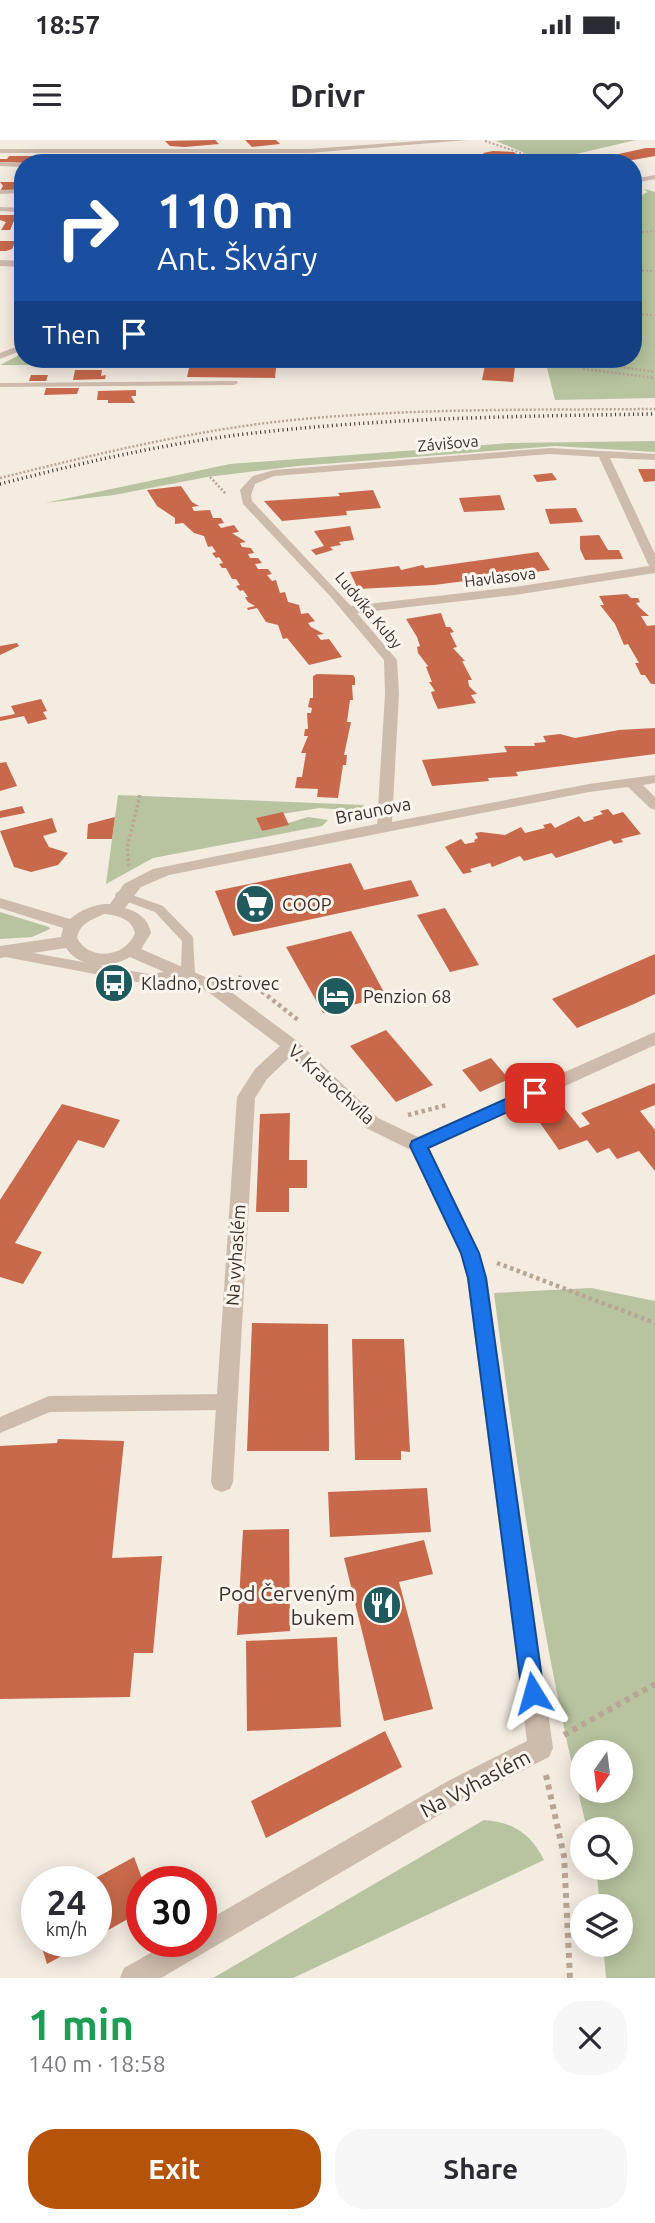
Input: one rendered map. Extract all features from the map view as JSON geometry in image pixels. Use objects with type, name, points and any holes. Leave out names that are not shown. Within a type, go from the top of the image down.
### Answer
[{"type":"street","points":[[0,151],[309,151],[464,140]]},
{"type":"street","points":[[79,151],[113,141]]},
{"type":"street","name":"Závišova","points":[[246,486],[264,475],[297,471],[541,451],[570,450],[603,455],[655,457]]},
{"type":"street","points":[[603,455],[655,568]]},
{"type":"street","name":"Ludvíka Kuby","points":[[246,486],[244,493],[247,502],[384,649],[392,665],[384,828]]},
{"type":"street","name":"Havlasova","points":[[348,610],[526,590],[655,568]]},
{"type":"street","name":"Braunova","points":[[118,902],[140,880],[167,870],[655,779]]},
{"type":"street","points":[[631,782],[655,805]]},
{"type":"street","points":[[118,902],[139,921],[142,931],[139,942],[130,951],[101,960],[75,951],[68,942],[71,925],[90,912],[118,902]]},
{"type":"street","points":[[0,903],[71,925]]},
{"type":"street","points":[[0,952],[68,942]]},
{"type":"street","name":"V. Kratochvíla","points":[[130,951],[188,974],[251,1014],[291,1046],[372,1123],[418,1146]]},
{"type":"street","points":[[418,1146],[655,1038]]},
{"type":"street","name":"Na vyhaslém","points":[[222,1482],[246,1097],[261,1074],[291,1046]]},
{"type":"street","name":"Na Vyhaslém","points":[[217,1930],[457,1790],[540,1748],[477,1278],[470,1253],[418,1146]]},
{"type":"street","name":"Na Vyhaslém","points":[[134,1978],[170,1957]]},
{"type":"lane","points":[[642,185],[646,187]]},
{"type":"lane","points":[[0,385],[234,383]]},
{"type":"lane","points":[[0,952],[148,979],[188,974],[188,940],[159,909],[118,902]]},
{"type":"lane","points":[[0,1425],[49,1404],[226,1402]]},
{"type":"path","points":[[484,141],[523,154]]},
{"type":"path","points":[[586,368],[594,372],[655,379]]},
{"type":"path","points":[[614,368],[655,372]]},
{"type":"path","points":[[0,478],[156,442],[292,420],[373,415],[655,409]]},
{"type":"path","points":[[210,477],[227,495]]},
{"type":"path","points":[[140,796],[127,855],[130,871],[140,880]]},
{"type":"path","points":[[232,977],[250,982],[305,1028]]},
{"type":"path","points":[[403,1114],[411,1116],[457,1102]]},
{"type":"path","points":[[470,1253],[655,1323]]},
{"type":"path","points":[[570,1978],[564,1856],[540,1748],[655,1684]]},
{"type":"green space","points":[[636,140],[576,154],[527,154],[496,141]]},
{"type":"green space","points":[[644,189],[655,192],[655,398],[555,400],[547,368],[642,368],[642,195],[648,192]]},
{"type":"green space","points":[[14,358],[14,365],[0,365]]},
{"type":"green space","points":[[655,441],[655,452],[555,446],[298,466],[207,477],[114,495],[45,503],[230,464],[510,443]]},
{"type":"green space","points":[[118,795],[364,805],[360,811],[319,808],[256,818],[262,831],[308,817],[328,820],[322,826],[153,858],[106,884]]},
{"type":"green space","points":[[0,912],[50,929],[32,937],[0,939]]},
{"type":"green space","points":[[591,1288],[655,1301],[655,1978],[606,1978],[604,1957],[633,1957],[633,1894],[599,1894],[597,1880],[633,1880],[633,1817],[584,1817],[581,1803],[634,1802],[634,1740],[570,1740],[570,1753],[533,1562],[494,1293]]},
{"type":"green space","points":[[484,1820],[504,1823],[520,1831],[533,1843],[544,1860],[293,1978],[213,1978]]},
{"type":"building","points":[[215,140],[219,144],[185,147],[170,146],[165,141]]},
{"type":"building","points":[[245,140],[276,140],[280,144],[252,147]]},
{"type":"building","points":[[655,148],[655,156],[642,158],[642,154],[619,154]]},
{"type":"building","points":[[493,151],[516,154],[484,154]]},
{"type":"building","points":[[14,156],[14,162],[0,162],[0,159]]},
{"type":"building","points":[[0,182],[14,182],[14,190],[0,191],[3,186]]},
{"type":"building","points":[[0,215],[14,215],[10,230],[1,230],[6,222],[0,220]]},
{"type":"building","points":[[0,241],[14,241],[12,249],[0,251]]},
{"type":"building","points":[[189,368],[276,368],[275,378],[187,377]]},
{"type":"building","points":[[484,368],[515,368],[513,382],[482,380]]},
{"type":"building","points":[[75,370],[102,370],[101,376],[106,375],[105,379],[73,380]]},
{"type":"building","points":[[31,375],[48,375],[46,381],[29,381]]},
{"type":"building","points":[[46,388],[79,388],[77,394],[44,395]]},
{"type":"building","points":[[136,390],[136,396],[131,396],[135,403],[108,403],[108,400],[97,400],[98,391]]},
{"type":"building","points":[[638,469],[655,469],[655,481],[644,482]]},
{"type":"building","points":[[552,473],[557,480],[537,482],[533,475]]},
{"type":"building","points":[[181,486],[192,502],[199,506],[192,507],[194,511],[210,510],[213,518],[221,518],[224,523],[218,524],[221,528],[234,525],[239,532],[232,533],[246,542],[240,543],[242,547],[251,548],[254,553],[248,554],[250,558],[258,558],[262,563],[255,564],[258,569],[268,569],[272,574],[267,575],[272,581],[276,580],[280,593],[285,592],[288,602],[299,605],[301,614],[308,613],[315,621],[308,623],[311,627],[324,634],[317,635],[321,640],[329,639],[342,657],[309,665],[287,638],[283,639],[278,625],[266,622],[257,608],[248,610],[247,608],[255,606],[248,602],[243,590],[240,591],[236,586],[240,585],[236,579],[232,579],[226,568],[219,564],[223,563],[212,553],[216,552],[212,546],[208,547],[204,536],[194,533],[183,523],[175,524],[175,518],[157,506],[147,490]]},
{"type":"building","points":[[373,490],[381,508],[346,511],[347,515],[282,521],[264,501],[340,496],[338,493]]},
{"type":"building","points":[[500,495],[505,510],[464,512],[459,498]]},
{"type":"building","points":[[576,508],[583,522],[550,524],[545,509]]},
{"type":"building","points":[[350,526],[354,540],[339,542],[341,545],[330,547],[333,550],[316,555],[311,550],[324,546],[314,531]]},
{"type":"building","points":[[599,535],[608,550],[619,550],[623,559],[585,560],[580,549],[580,536]]},
{"type":"building","points":[[538,552],[550,570],[434,585],[358,589],[350,572],[399,566],[401,570],[423,565],[425,568]]},
{"type":"building","points":[[627,594],[631,598],[638,598],[640,602],[636,603],[649,616],[641,616],[647,626],[655,625],[655,684],[651,684],[645,675],[641,675],[635,663],[639,663],[628,644],[624,645],[615,624],[600,605],[604,605],[599,596]]},
{"type":"building","points":[[441,613],[446,627],[450,627],[454,632],[450,633],[457,647],[453,648],[465,661],[462,661],[472,680],[468,680],[469,686],[477,694],[471,695],[476,703],[438,709],[433,698],[431,692],[435,691],[429,682],[432,682],[426,667],[428,666],[418,653],[417,647],[420,646],[417,637],[406,619]]},
{"type":"building","points":[[17,643],[19,646],[0,655],[0,646]]},
{"type":"building","points":[[353,675],[355,678],[347,722],[351,722],[344,755],[347,755],[346,765],[343,765],[338,798],[317,797],[318,789],[295,788],[297,777],[302,777],[306,753],[301,753],[308,736],[304,736],[305,729],[308,729],[307,713],[311,713],[312,708],[308,707],[310,698],[313,698],[313,676]]},
{"type":"building","points":[[41,699],[47,711],[43,712],[47,719],[28,724],[24,716],[0,721],[0,717],[15,714],[11,706]]},
{"type":"building","points":[[655,728],[655,754],[516,772],[518,776],[488,778],[489,781],[432,786],[422,760],[507,752],[504,746],[535,746],[534,743],[546,742],[543,736],[560,734],[575,738],[619,730]]},
{"type":"building","points":[[6,762],[17,786],[0,791],[0,763]]},
{"type":"building","points":[[22,806],[25,813],[0,818],[0,811]]},
{"type":"building","points":[[608,809],[613,815],[623,812],[641,834],[621,839],[623,842],[614,844],[611,840],[556,858],[552,853],[524,861],[520,856],[492,867],[490,863],[470,869],[472,872],[463,874],[445,847],[461,839],[465,844],[475,842],[478,838],[475,833],[505,835],[521,827],[525,833],[545,828],[543,825],[551,823],[555,828],[579,816],[584,822],[594,819],[593,817],[603,814],[600,811]]},
{"type":"building","points":[[283,812],[289,825],[262,831],[256,818]]},
{"type":"building","points":[[115,817],[112,839],[87,839],[88,824]]},
{"type":"building","points":[[52,818],[57,832],[43,836],[49,847],[68,853],[58,865],[31,872],[14,867],[0,831]]},
{"type":"building","points":[[351,863],[364,890],[411,880],[419,896],[233,936],[215,891]]},
{"type":"building","points":[[445,908],[479,965],[450,972],[417,915]]},
{"type":"building","points":[[351,931],[386,996],[323,1013],[286,947]]},
{"type":"building","points":[[655,954],[655,994],[634,1004],[577,1028],[552,999]]},
{"type":"building","points":[[386,1030],[433,1085],[396,1102],[350,1046]]},
{"type":"building","points":[[491,1058],[509,1079],[480,1092],[462,1070]]},
{"type":"building","points":[[655,1083],[655,1105],[640,1111],[655,1130],[655,1171],[639,1151],[617,1159],[609,1148],[597,1153],[587,1140],[559,1150],[540,1123],[544,1117],[565,1109],[580,1128],[590,1124],[581,1113]]},
{"type":"building","points":[[62,1104],[120,1120],[104,1148],[78,1140],[15,1243],[42,1252],[23,1284],[0,1277],[0,1200]]},
{"type":"building","points":[[290,1113],[289,1160],[307,1160],[307,1188],[289,1188],[289,1212],[256,1212],[260,1114]]},
{"type":"building","points":[[252,1323],[328,1324],[329,1451],[247,1451]]},
{"type":"building","points":[[352,1339],[404,1339],[410,1452],[401,1451],[401,1460],[355,1460]]},
{"type":"building","points":[[58,1439],[124,1441],[112,1558],[162,1556],[153,1653],[134,1653],[130,1697],[0,1699],[0,1446],[57,1443]]},
{"type":"building","points":[[427,1488],[431,1532],[330,1537],[328,1492]]},
{"type":"building","points":[[289,1529],[290,1631],[237,1635],[243,1530]]},
{"type":"building","points":[[424,1540],[433,1574],[399,1582],[433,1709],[384,1721],[344,1558]]},
{"type":"building","points":[[337,1637],[341,1727],[247,1731],[246,1641]]},
{"type":"building","points":[[385,1731],[402,1767],[266,1838],[251,1801]]},
{"type":"building","points":[[134,1857],[137,1866],[126,1866],[126,1920],[112,1928],[112,1869]]},
{"type":"building","points":[[45,1957],[60,1957],[47,1964]]},
{"type":"railway","points":[[0,484],[122,455],[245,434],[398,421],[655,414]]},
{"type":"place","name":"COOP","points":[[255,904]]},
{"type":"place","name":"Kladno, Ostrovec","points":[[114,983]]},
{"type":"place","name":"Penzion 68","points":[[336,996]]},
{"type":"place","name":"Pod Červeným bukem","points":[[382,1605]]},
{"type":"route","points":[[533,1693],[477,1278],[470,1253],[418,1146],[535,1093]]}]
